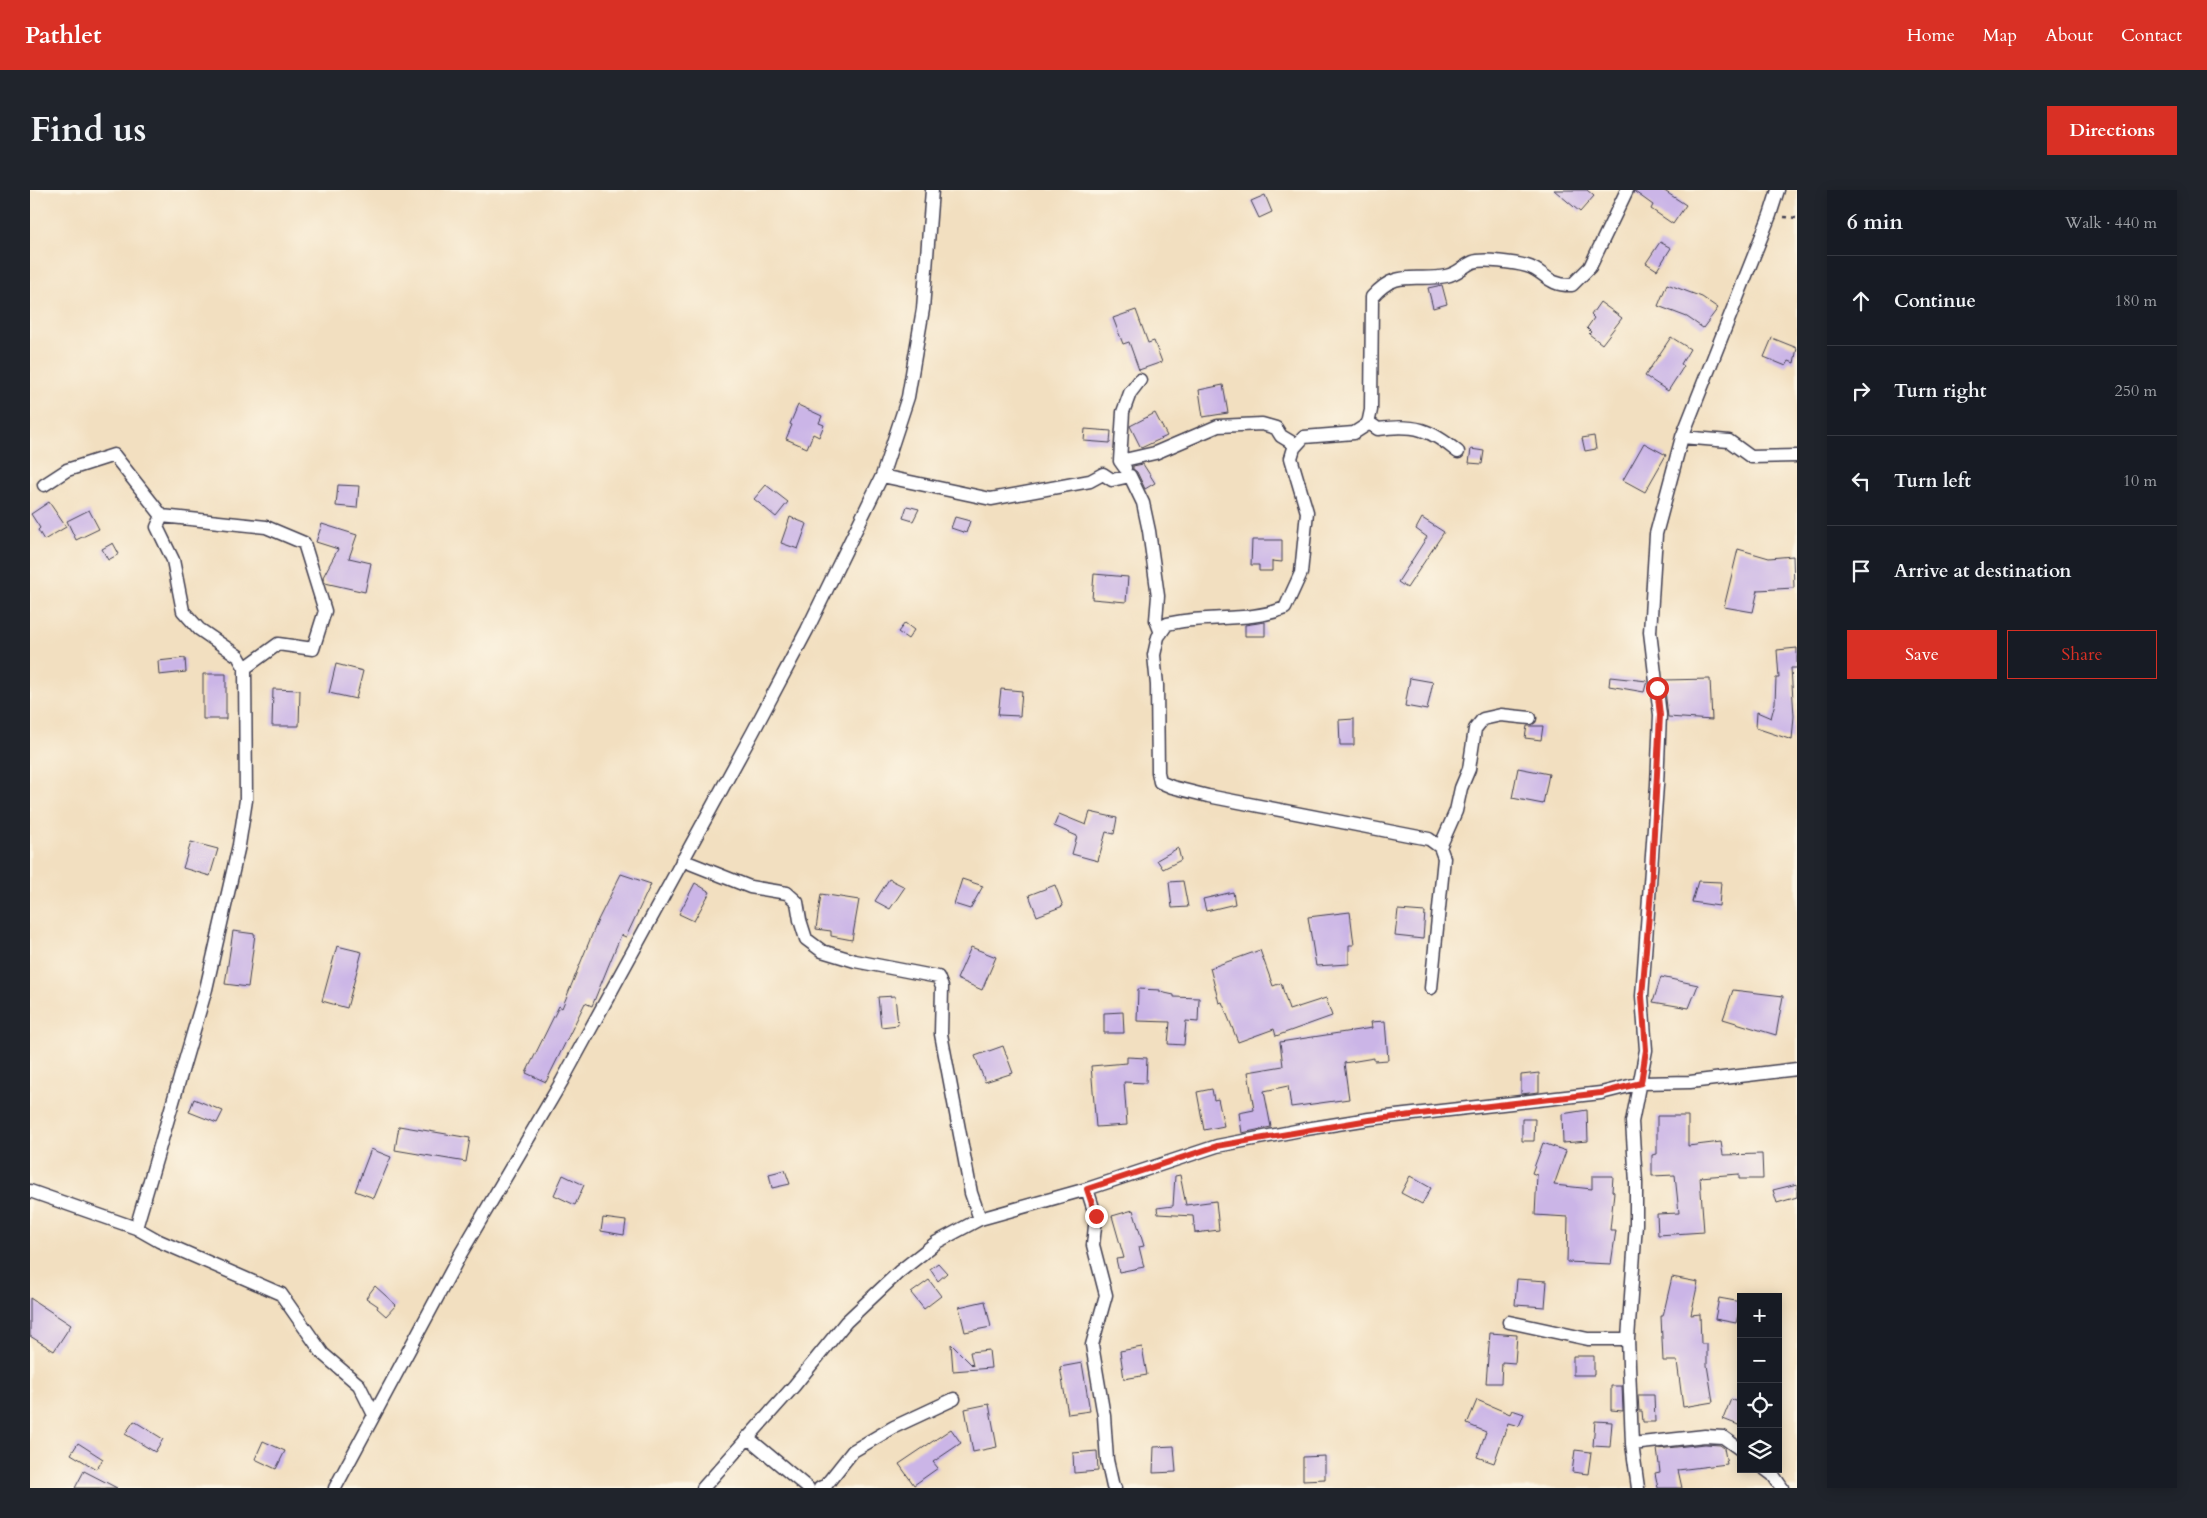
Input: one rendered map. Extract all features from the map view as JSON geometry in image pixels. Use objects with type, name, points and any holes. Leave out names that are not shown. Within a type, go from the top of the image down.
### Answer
[{"type":"street","points":[[335,1488],[461,1254],[562,1081],[807,630],[882,476],[908,397],[923,310],[932,190]]},
{"type":"street","points":[[1430,988],[1444,858],[1440,846],[1429,839],[1365,828],[1326,817],[1208,796],[1160,782],[1158,772],[1157,685],[1154,655],[1161,633],[1167,624],[1188,618],[1257,616],[1273,613],[1285,608],[1301,573],[1307,512],[1290,458],[1296,445],[1304,438],[1354,433],[1368,422],[1371,410],[1372,297],[1381,286],[1396,278],[1446,276],[1459,272],[1474,261],[1529,266],[1549,280],[1562,285],[1572,285],[1590,267],[1627,190]]},
{"type":"street","points":[[1638,1488],[1632,1444],[1628,1339],[1636,1224],[1636,1182],[1632,1122],[1646,1050],[1642,996],[1651,891],[1660,715],[1650,632],[1656,534],[1682,437],[1770,215],[1778,190]]},
{"type":"street","points":[[1140,380],[1130,393],[1123,412],[1120,461],[1130,476],[1143,503],[1158,596],[1156,620],[1161,633]]},
{"type":"street","points":[[1368,422],[1378,429],[1406,426],[1430,433],[1439,436],[1458,452]]},
{"type":"street","points":[[1120,461],[1155,453],[1218,426],[1262,424],[1276,428],[1281,436],[1296,445]]},
{"type":"street","points":[[1682,437],[1729,441],[1751,456],[1797,456]]},
{"type":"street","points":[[44,485],[66,470],[114,455],[162,516],[266,527],[304,542],[325,611],[313,649],[278,644],[245,668]]},
{"type":"street","points":[[882,476],[991,499],[1090,481],[1103,474],[1112,480],[1130,476]]},
{"type":"street","points":[[136,1228],[206,989],[239,845],[246,800],[245,668],[238,656],[199,629],[183,611],[173,560],[157,526],[162,516]]},
{"type":"street","points":[[1440,846],[1456,811],[1461,788],[1469,769],[1475,729],[1483,719],[1501,715],[1530,718]]},
{"type":"street","points":[[682,860],[750,887],[787,893],[797,902],[806,939],[822,951],[855,961],[938,977],[942,987],[941,1034],[971,1193],[980,1219]]},
{"type":"street","points":[[703,1488],[794,1386],[846,1322],[899,1272],[937,1242],[980,1219],[1087,1189],[1217,1146],[1351,1122],[1601,1093],[1641,1083],[1690,1082],[1797,1069]]},
{"type":"street","points":[[1087,1189],[1096,1216],[1093,1244],[1106,1295],[1092,1345],[1104,1416],[1107,1460],[1113,1487],[1115,1488]]},
{"type":"street","points":[[30,1191],[136,1228],[159,1241],[281,1294],[323,1354],[359,1385],[374,1415]]},
{"type":"street","points":[[1509,1322],[1588,1339],[1628,1339]]},
{"type":"street","points":[[820,1488],[826,1485],[853,1451],[894,1427],[954,1400]]},
{"type":"street","points":[[1632,1444],[1705,1436],[1723,1436],[1737,1447]]},
{"type":"street","points":[[747,1437],[808,1488]]},
{"type":"street","points":[[1770,1473],[1782,1488]]},
{"type":"building","points":[[1554,190],[1587,190],[1594,196],[1580,212]]},
{"type":"building","points":[[1635,190],[1663,190],[1686,205],[1673,224],[1651,209],[1653,205],[1635,192]]},
{"type":"building","points":[[1265,195],[1272,212],[1259,218],[1251,201]]},
{"type":"building","points":[[1660,242],[1671,248],[1657,270],[1646,263]]},
{"type":"building","points":[[1667,284],[1702,297],[1718,308],[1703,328],[1687,317],[1658,306]]},
{"type":"building","points":[[1442,285],[1447,304],[1433,308],[1428,288]]},
{"type":"building","points":[[1600,302],[1622,318],[1602,344],[1589,334],[1591,332],[1587,328],[1594,318],[1591,315]]},
{"type":"building","points":[[1136,310],[1148,343],[1154,341],[1162,362],[1139,370],[1129,342],[1123,344],[1113,318]]},
{"type":"building","points":[[1671,337],[1690,349],[1681,364],[1684,366],[1668,391],[1645,376]]},
{"type":"building","points":[[1772,338],[1797,348],[1794,363],[1789,361],[1786,366],[1764,357]]},
{"type":"building","points":[[1223,385],[1228,413],[1203,417],[1199,390]]},
{"type":"building","points":[[798,405],[822,416],[819,423],[824,425],[819,437],[813,434],[807,448],[786,439]]},
{"type":"building","points":[[1155,413],[1167,436],[1141,448],[1130,426]]},
{"type":"building","points":[[1085,429],[1111,431],[1110,443],[1084,441]]},
{"type":"building","points":[[1594,436],[1596,449],[1585,451],[1582,438]]},
{"type":"building","points":[[1644,443],[1666,455],[1645,492],[1623,480]]},
{"type":"building","points":[[1471,449],[1484,451],[1482,464],[1469,463]]},
{"type":"building","points":[[1143,464],[1155,483],[1145,489],[1137,472],[1133,469],[1133,466]]},
{"type":"building","points":[[338,485],[359,486],[357,508],[336,506]]},
{"type":"building","points":[[766,485],[788,502],[776,517],[754,499]]},
{"type":"building","points":[[49,502],[66,527],[44,540],[38,530],[40,528],[31,514]]},
{"type":"building","points":[[907,506],[919,509],[913,521],[903,518]]},
{"type":"building","points":[[89,510],[99,529],[76,540],[67,521]]},
{"type":"building","points":[[790,517],[807,524],[798,549],[781,543]]},
{"type":"building","points":[[955,517],[970,521],[966,533],[951,528]]},
{"type":"building","points":[[1422,518],[1444,532],[1407,588],[1398,582],[1427,537],[1416,529]]},
{"type":"building","points":[[322,524],[357,535],[349,558],[371,563],[365,592],[325,583],[323,577],[338,549],[316,542]]},
{"type":"building","points":[[1252,540],[1282,540],[1282,562],[1272,561],[1272,571],[1259,571],[1259,565],[1251,565]]},
{"type":"building","points":[[113,543],[119,554],[108,560],[102,549]]},
{"type":"building","points":[[1738,549],[1769,558],[1793,556],[1794,588],[1758,590],[1753,612],[1724,607]]},
{"type":"building","points":[[1094,574],[1128,577],[1126,602],[1092,599]]},
{"type":"building","points":[[1265,622],[1265,636],[1245,636],[1245,625]]},
{"type":"building","points":[[905,623],[914,630],[908,639],[898,632]]},
{"type":"building","points":[[1797,648],[1797,668],[1791,668],[1794,716],[1792,740],[1756,728],[1757,712],[1771,718],[1775,703],[1776,678],[1779,678],[1777,650]]},
{"type":"building","points":[[185,658],[186,672],[159,675],[158,661]]},
{"type":"building","points":[[336,664],[363,671],[356,699],[329,693]]},
{"type":"building","points":[[203,674],[226,674],[226,719],[203,719]]},
{"type":"building","points":[[1610,677],[1647,681],[1644,692],[1609,686]]},
{"type":"building","points":[[1410,678],[1433,682],[1427,710],[1405,706]]},
{"type":"building","points":[[1710,679],[1712,720],[1668,717],[1664,680]]},
{"type":"building","points":[[273,689],[300,690],[299,726],[272,726]]},
{"type":"building","points":[[1001,689],[1022,691],[1020,716],[998,715]]},
{"type":"building","points":[[1354,719],[1354,745],[1340,745],[1339,720]]},
{"type":"building","points":[[1527,726],[1543,726],[1541,740],[1525,738]]},
{"type":"building","points":[[1518,768],[1549,774],[1543,804],[1512,798]]},
{"type":"building","points":[[1090,812],[1117,818],[1114,834],[1106,832],[1098,861],[1072,854],[1077,836],[1054,826],[1059,814],[1086,825]]},
{"type":"building","points":[[191,842],[218,849],[210,876],[183,868]]},
{"type":"building","points":[[1178,848],[1181,860],[1163,869],[1157,860]]},
{"type":"building","points":[[621,874],[651,884],[626,937],[621,935],[592,1006],[585,1003],[546,1082],[526,1073],[559,1006],[562,1008],[598,920]]},
{"type":"building","points":[[889,879],[905,887],[890,909],[875,901]]},
{"type":"building","points":[[962,879],[983,886],[970,909],[954,904]]},
{"type":"building","points":[[1183,881],[1188,907],[1172,908],[1169,882]]},
{"type":"building","points":[[1698,881],[1721,882],[1719,906],[1692,902]]},
{"type":"building","points":[[695,883],[710,892],[694,921],[679,914]]},
{"type":"building","points":[[1055,885],[1063,906],[1037,916],[1029,895]]},
{"type":"building","points":[[1233,892],[1235,904],[1206,911],[1203,899]]},
{"type":"building","points":[[821,894],[859,900],[852,940],[831,936],[831,931],[816,929]]},
{"type":"building","points":[[1398,910],[1425,912],[1423,939],[1395,936]]},
{"type":"building","points":[[1350,912],[1354,945],[1349,945],[1349,964],[1316,966],[1308,917]]},
{"type":"building","points":[[233,931],[255,934],[248,987],[225,984]]},
{"type":"building","points":[[337,946],[362,952],[347,1008],[322,1001]]},
{"type":"building","points":[[971,947],[996,957],[982,990],[957,979]]},
{"type":"building","points":[[1260,950],[1273,986],[1281,983],[1289,1010],[1326,998],[1332,1016],[1276,1036],[1274,1029],[1238,1042],[1222,1002],[1219,1003],[1210,968]]},
{"type":"building","points":[[1661,977],[1698,985],[1689,1008],[1653,1002]]},
{"type":"building","points":[[1138,989],[1160,990],[1160,992],[1174,995],[1174,997],[1199,998],[1198,1022],[1186,1021],[1184,1045],[1168,1044],[1170,1022],[1137,1021]]},
{"type":"building","points":[[1733,990],[1783,996],[1776,1035],[1723,1019]]},
{"type":"building","points":[[895,996],[898,1025],[881,1027],[878,997]]},
{"type":"building","points":[[1123,1012],[1124,1033],[1104,1033],[1104,1013]]},
{"type":"building","points":[[1385,1021],[1388,1060],[1374,1061],[1374,1058],[1344,1063],[1349,1099],[1291,1107],[1288,1086],[1264,1091],[1271,1127],[1242,1133],[1239,1113],[1254,1110],[1248,1072],[1283,1066],[1280,1042],[1372,1028],[1371,1022]]},
{"type":"building","points":[[1003,1046],[1013,1073],[985,1082],[975,1056]]},
{"type":"building","points":[[1127,1057],[1147,1058],[1146,1083],[1124,1082],[1127,1125],[1096,1127],[1091,1066],[1127,1063]]},
{"type":"building","points":[[1539,1073],[1539,1092],[1521,1094],[1521,1075]]},
{"type":"building","points":[[1212,1089],[1214,1100],[1218,1099],[1224,1126],[1204,1130],[1197,1092]]},
{"type":"building","points":[[194,1099],[223,1111],[217,1123],[189,1112]]},
{"type":"building","points":[[1587,1110],[1588,1141],[1563,1143],[1562,1114]]},
{"type":"building","points":[[1657,1116],[1688,1116],[1688,1146],[1721,1142],[1723,1155],[1762,1154],[1763,1179],[1739,1179],[1739,1174],[1700,1177],[1704,1232],[1658,1235],[1657,1214],[1679,1213],[1675,1175],[1652,1176],[1652,1155],[1657,1154]]},
{"type":"building","points":[[1522,1119],[1535,1119],[1534,1141],[1522,1141]]},
{"type":"building","points":[[399,1126],[470,1138],[466,1162],[395,1150]]},
{"type":"building","points":[[1543,1143],[1566,1151],[1554,1185],[1592,1189],[1592,1176],[1613,1176],[1612,1191],[1614,1192],[1610,1230],[1616,1230],[1611,1264],[1567,1262],[1568,1217],[1535,1215],[1537,1175],[1532,1173]]},
{"type":"building","points":[[371,1149],[391,1157],[374,1198],[355,1191]]},
{"type":"building","points":[[785,1170],[790,1184],[772,1188],[769,1174]]},
{"type":"building","points":[[563,1175],[584,1185],[575,1205],[554,1195]]},
{"type":"building","points":[[1180,1175],[1186,1205],[1216,1201],[1219,1230],[1195,1233],[1193,1216],[1158,1214],[1157,1208],[1173,1206],[1175,1176]]},
{"type":"building","points":[[1410,1176],[1431,1188],[1422,1204],[1401,1193]]},
{"type":"building","points":[[1797,1184],[1797,1197],[1777,1203],[1773,1190]]},
{"type":"building","points":[[1133,1210],[1144,1246],[1139,1247],[1144,1267],[1119,1272],[1116,1259],[1124,1258],[1112,1216]]},
{"type":"building","points":[[603,1218],[626,1221],[624,1235],[601,1231]]},
{"type":"building","points":[[938,1263],[947,1273],[938,1281],[930,1269]]},
{"type":"building","points":[[1672,1277],[1698,1282],[1691,1315],[1700,1314],[1701,1344],[1707,1344],[1707,1365],[1713,1402],[1683,1407],[1677,1361],[1663,1361],[1661,1316],[1663,1316]]},
{"type":"building","points":[[1517,1279],[1547,1281],[1545,1307],[1515,1305]]},
{"type":"building","points":[[929,1280],[941,1296],[924,1309],[911,1293]]},
{"type":"building","points":[[375,1286],[396,1305],[386,1316],[377,1308],[378,1306],[366,1298]]},
{"type":"building","points":[[30,1298],[71,1325],[54,1351],[30,1336]]},
{"type":"building","points":[[1719,1298],[1737,1301],[1736,1323],[1715,1319]]},
{"type":"building","points":[[985,1301],[991,1327],[965,1332],[959,1307]]},
{"type":"building","points":[[1490,1333],[1517,1335],[1515,1363],[1502,1362],[1501,1383],[1486,1383]]},
{"type":"building","points":[[951,1344],[973,1366],[970,1352],[989,1350],[991,1368],[953,1371]]},
{"type":"building","points":[[1142,1347],[1147,1375],[1124,1379],[1120,1351]]},
{"type":"building","points":[[1573,1356],[1594,1356],[1594,1375],[1573,1375]]},
{"type":"building","points":[[1082,1363],[1090,1411],[1068,1414],[1060,1367]]},
{"type":"building","points":[[1611,1386],[1622,1386],[1623,1411],[1611,1410]]},
{"type":"building","points":[[1638,1395],[1654,1395],[1655,1422],[1643,1422],[1642,1411],[1639,1411]]},
{"type":"building","points":[[1731,1399],[1737,1401],[1737,1424],[1723,1419]]},
{"type":"building","points":[[1477,1400],[1510,1414],[1512,1410],[1524,1414],[1519,1426],[1508,1423],[1494,1463],[1477,1457],[1486,1432],[1467,1424]]},
{"type":"building","points":[[989,1404],[997,1447],[973,1452],[965,1409]]},
{"type":"building","points":[[134,1421],[163,1439],[155,1452],[125,1434]]},
{"type":"building","points":[[1595,1421],[1612,1422],[1610,1447],[1593,1446]]},
{"type":"building","points":[[951,1429],[961,1443],[933,1462],[938,1468],[914,1485],[899,1464]]},
{"type":"building","points":[[263,1441],[285,1451],[276,1469],[255,1459]]},
{"type":"building","points":[[78,1443],[103,1459],[96,1469],[71,1454]]},
{"type":"building","points":[[1705,1444],[1720,1445],[1724,1448],[1727,1464],[1678,1470],[1682,1488],[1658,1488],[1655,1473],[1660,1472],[1657,1449]]},
{"type":"building","points":[[1174,1446],[1176,1472],[1153,1473],[1154,1447]]},
{"type":"building","points":[[1575,1450],[1591,1452],[1588,1474],[1572,1472]]},
{"type":"building","points":[[1097,1451],[1098,1471],[1074,1473],[1073,1453]]},
{"type":"building","points":[[1325,1456],[1325,1479],[1303,1480],[1303,1457]]},
{"type":"building","points":[[84,1471],[117,1488],[75,1488]]},
{"type":"route","points":[[1096,1216],[1087,1189],[1217,1146],[1306,1129],[1369,1120],[1601,1093],[1641,1083],[1646,1050],[1642,996],[1651,891],[1660,715],[1657,688]]}]
